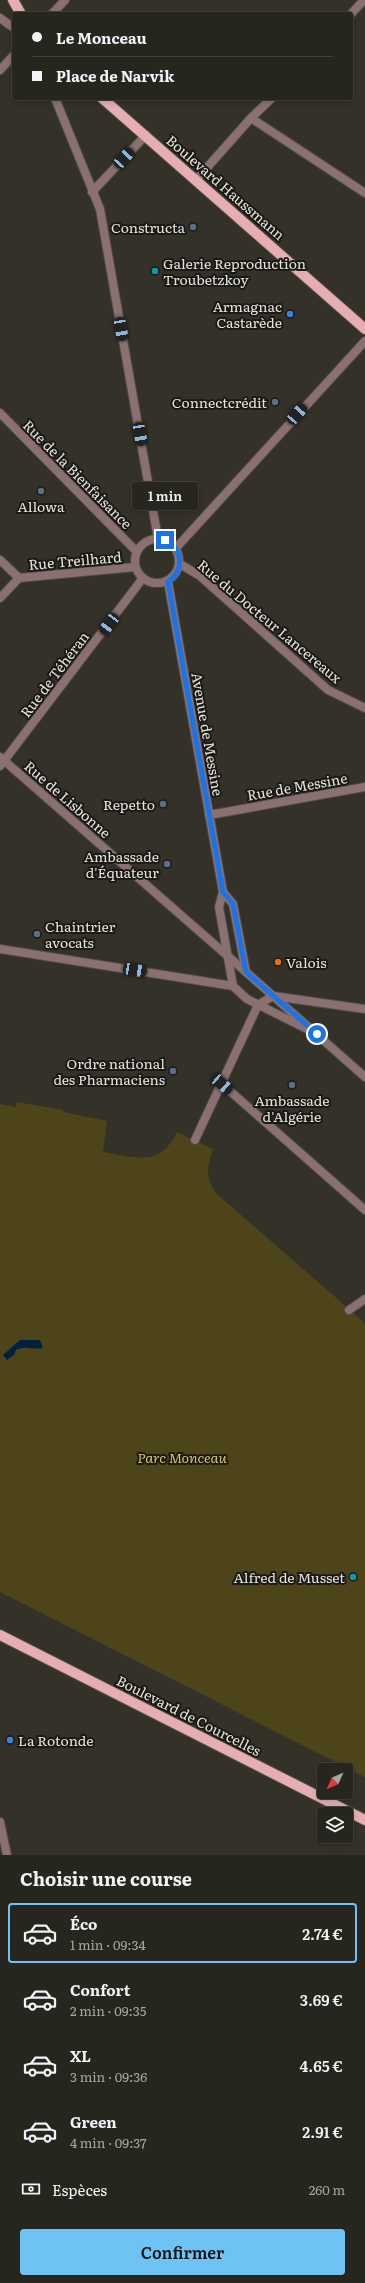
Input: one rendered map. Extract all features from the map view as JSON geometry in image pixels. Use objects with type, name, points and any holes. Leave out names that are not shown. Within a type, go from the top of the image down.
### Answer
[{"type":"main road","points":[[13,0],[20,12]]},
{"type":"main road","name":"Boulevard Haussmann","points":[[104,100],[365,329]]},
{"type":"main road","name":"Boulevard de Courcelles","points":[[0,1635],[365,1820]]},
{"type":"street","points":[[54,12],[65,0]]},
{"type":"street","points":[[353,12],[364,0]]},
{"type":"street","points":[[0,18],[12,27]]},
{"type":"street","points":[[0,70],[12,57]]},
{"type":"street","points":[[56,100],[100,209],[158,539]]},
{"type":"street","points":[[196,180],[251,118],[270,100]]},
{"type":"street","points":[[251,118],[365,193]]},
{"type":"street","points":[[92,192],[146,135]]},
{"type":"street","points":[[176,548],[365,341]]},
{"type":"street","name":"Rue de la Bienfaisance","points":[[0,413],[137,552]]},
{"type":"street","points":[[158,539],[171,543],[176,548],[180,564],[176,574],[168,582],[156,584],[143,578],[135,567],[137,552],[146,541],[158,539]]},
{"type":"street","name":"Rue Treilhard","points":[[0,560],[19,578],[135,567]]},
{"type":"street","name":"Rue du Docteur Lancereaux","points":[[180,564],[200,576],[328,690],[365,708]]},
{"type":"street","points":[[0,598],[19,578]]},
{"type":"street","name":"Rue de Téhéran","points":[[1,761],[143,578]]},
{"type":"street","name":"Avenue de Messine","points":[[168,582],[223,892],[219,906],[233,986]]},
{"type":"street","name":"Rue de Lisbonne","points":[[1,761],[273,996]]},
{"type":"street","name":"Rue de Messine","points":[[209,815],[365,787]]},
{"type":"street","name":"Avenue de Messine","points":[[223,892],[233,904],[246,972]]},
{"type":"street","points":[[0,949],[233,986],[247,999],[317,1034]]},
{"type":"street","points":[[273,996],[365,1077]]},
{"type":"street","points":[[195,1140],[258,1005],[273,996],[365,1009]]},
{"type":"street","points":[[222,1084],[365,1210]]},
{"type":"street","points":[[349,1310],[365,1299]]},
{"type":"street","points":[[0,1822],[7,1855]]},
{"type":"green space","name":"Parc Monceau","points":[[17,1102],[63,1110],[63,1112],[107,1121],[103,1152],[136,1157],[155,1155],[163,1151],[177,1132],[213,1149],[209,1161],[208,1171],[210,1182],[216,1193],[365,1323],[365,1777],[353,1771],[353,1763],[337,1763],[0,1592],[0,1104],[16,1107]]},
{"type":"water","points":[[20,1340],[40,1340],[43,1348],[26,1348],[16,1350],[14,1355],[7,1360],[3,1355]]},
{"type":"place","name":"Constructa","points":[[193,227]]},
{"type":"place","name":"Galerie Reproduction Troubetzkoy","points":[[155,271]]},
{"type":"place","name":"Armagnac Castarède","points":[[290,314]]},
{"type":"place","name":"Connectcrédit","points":[[275,402]]},
{"type":"place","name":"Allowa","points":[[41,491]]},
{"type":"place","name":"Repetto","points":[[163,804]]},
{"type":"place","name":"Ambassade d'Équateur","points":[[167,864]]},
{"type":"place","name":"Chaintrier avocats","points":[[37,934]]},
{"type":"place","name":"Valois","points":[[278,962]]},
{"type":"place","name":"Ordre national des Pharmaciens","points":[[173,1071]]},
{"type":"place","name":"Ambassade d'Algérie","points":[[292,1085]]},
{"type":"place","name":"Alfred de Musset","points":[[353,1577]]},
{"type":"place","name":"La Rotonde","points":[[10,1740]]},
{"type":"route","points":[[165,540],[176,548],[180,558],[179,569],[168,582],[223,892],[233,904],[246,972],[317,1034]]}]
